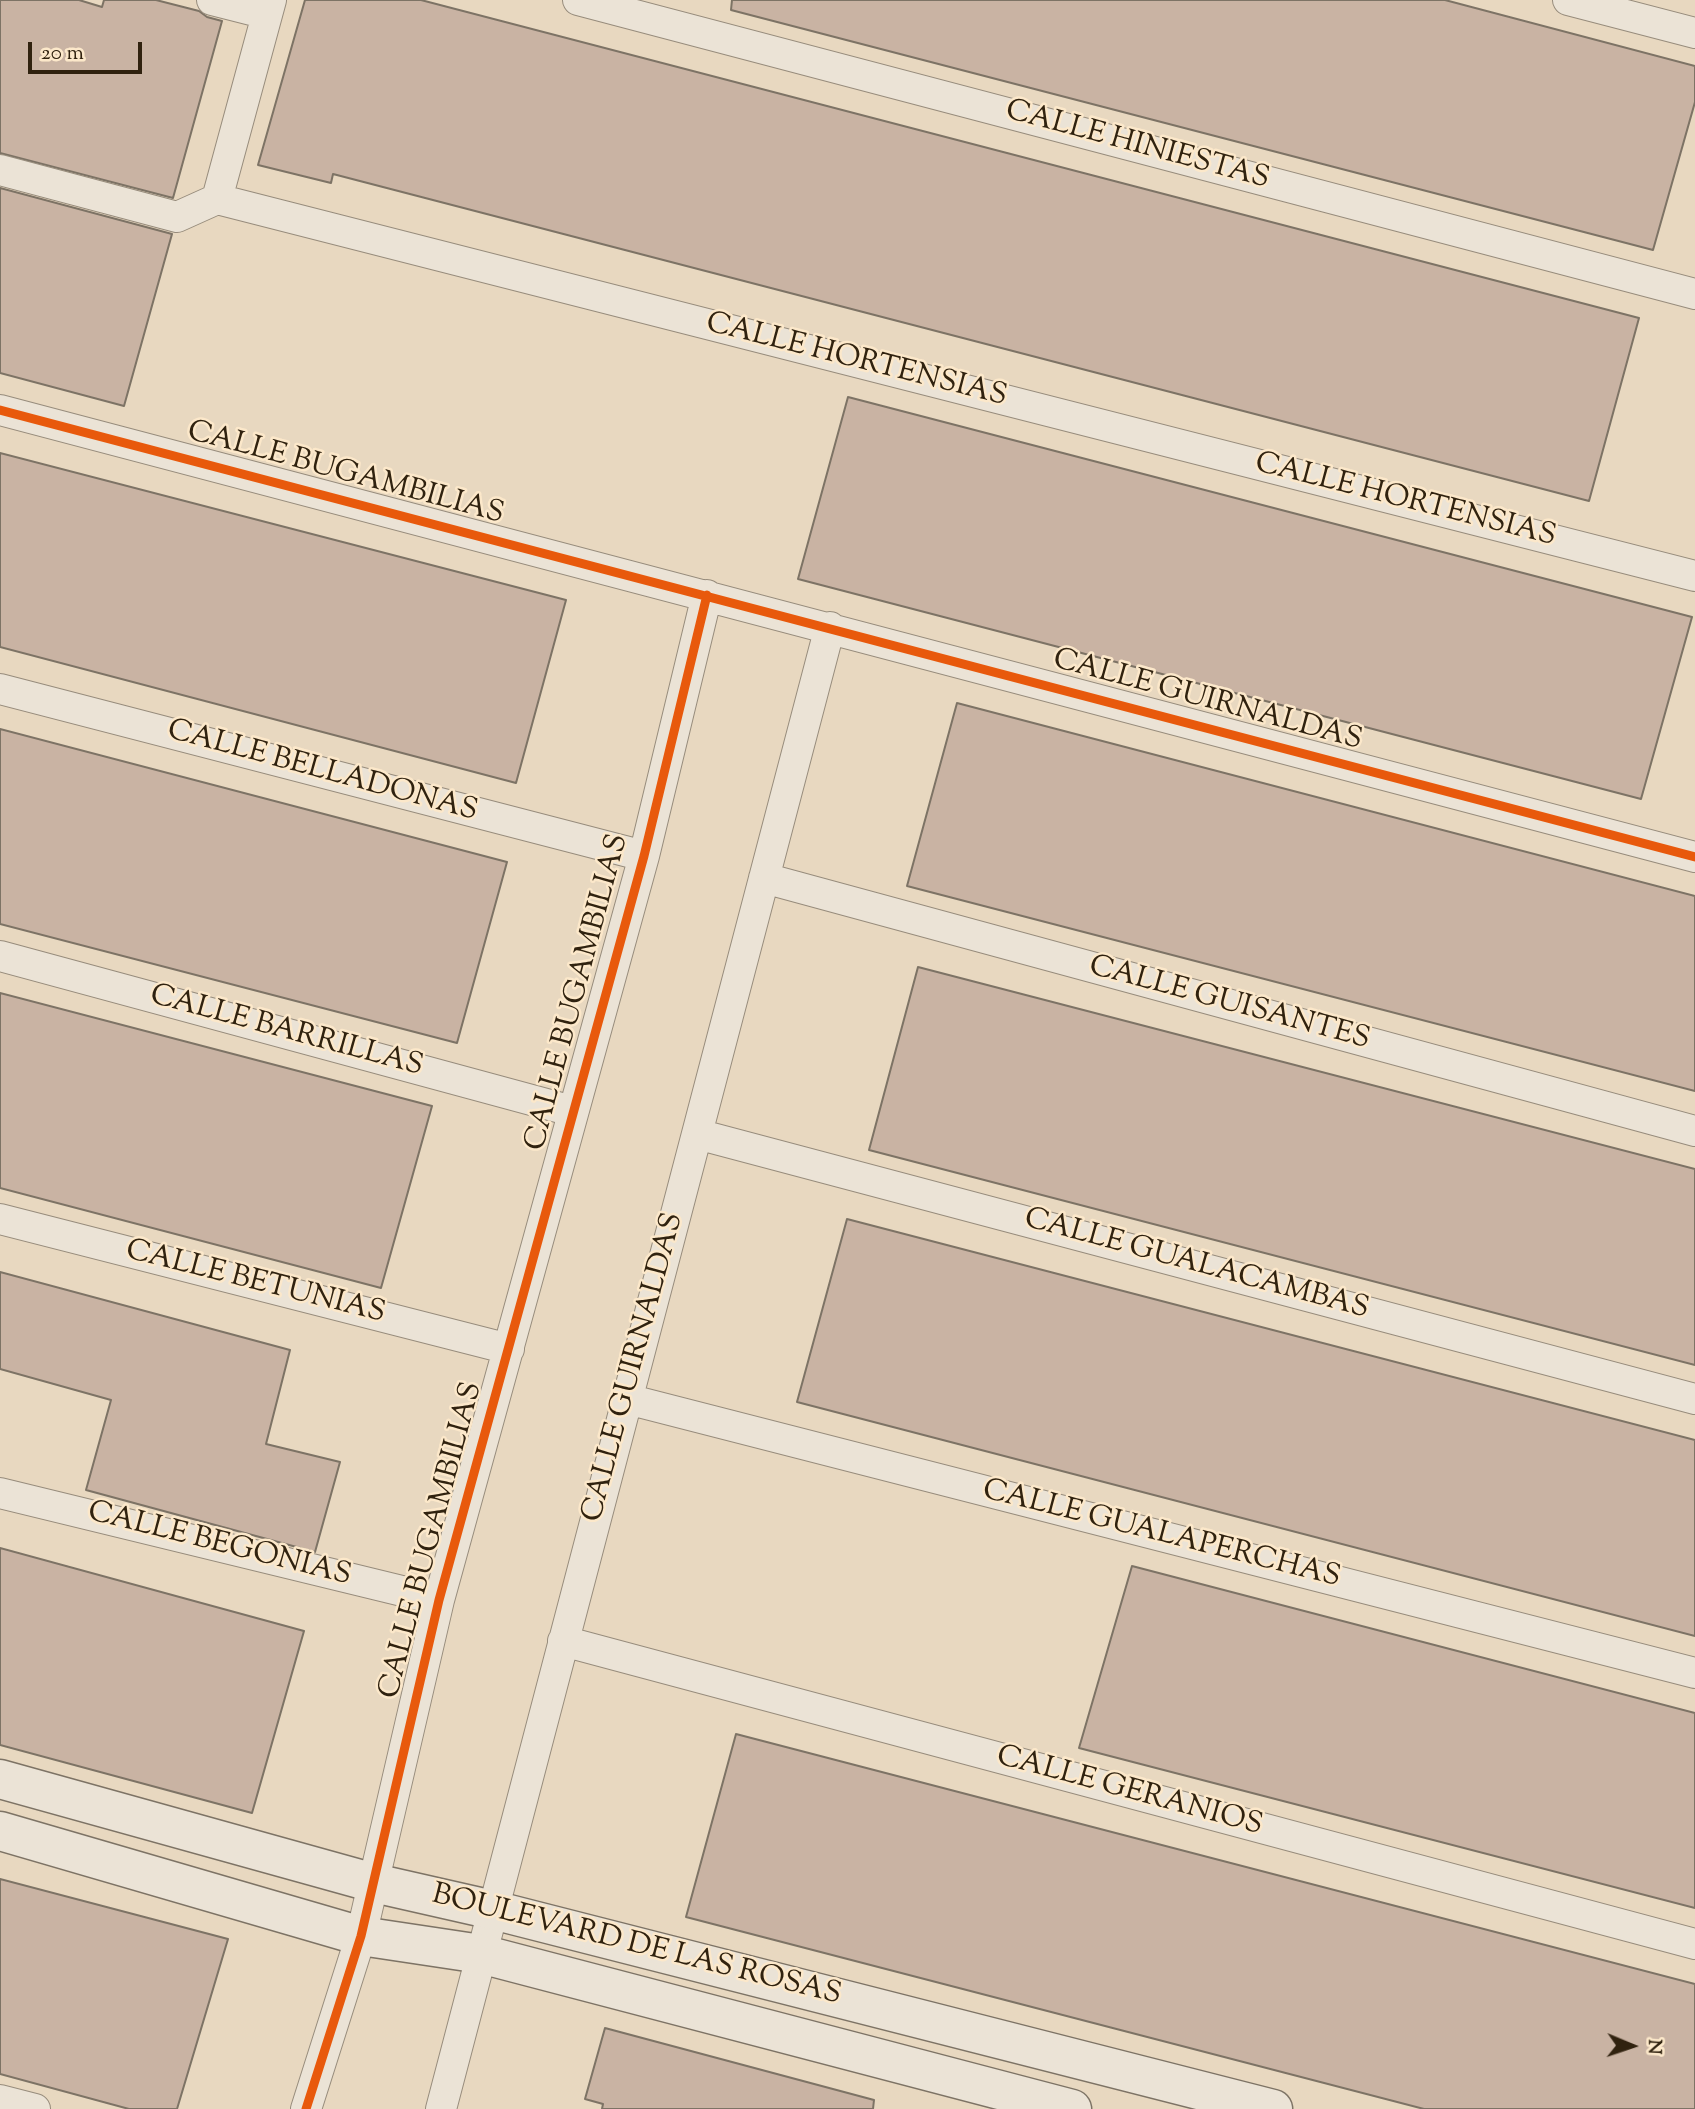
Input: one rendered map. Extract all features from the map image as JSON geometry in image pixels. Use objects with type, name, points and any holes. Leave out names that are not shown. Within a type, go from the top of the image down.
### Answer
[{"type":"street","points":[[0,170],[177,217],[217,199],[269,7],[212,0]]},
{"type":"street","name":"CALLE HINIESTAS","points":[[578,0],[1695,294]]},
{"type":"street","points":[[1568,0],[1695,33]]},
{"type":"street","name":"CALLE HORTENSIAS","points":[[217,199],[1695,576]]},
{"type":"street","name":"CALLE BUGAMBILIAS","points":[[0,410],[707,595],[643,856],[439,1600],[360,1936],[306,2109]]},
{"type":"street","name":"CALLE GUIRNALDAS","points":[[707,595],[1695,857]]},
{"type":"street","name":"CALLE GUIRNALDAS","points":[[441,2109],[830,627]]},
{"type":"street","name":"CALLE BELLADONAS","points":[[0,689],[643,856]]},
{"type":"street","name":"CALLE GUISANTES","points":[[764,878],[1695,1131]]},
{"type":"street","name":"CALLE BARRILLAS","points":[[0,956],[572,1111]]},
{"type":"street","name":"CALLE GUALACAMBAS","points":[[697,1133],[1695,1399]]},
{"type":"street","name":"CALLE BETUNIAS","points":[[0,1219],[509,1349]]},
{"type":"street","name":"CALLE GUALAPERCHAS","points":[[627,1399],[1695,1673]]},
{"type":"street","name":"CALLE BEGONIAS","points":[[0,1493],[439,1600]]},
{"type":"street","name":"CALLE GERANIOS","points":[[563,1641],[1695,1944]]},
{"type":"street","name":"BOULEVARD DE LAS ROSAS","points":[[0,1779],[374,1882],[1273,2109]]},
{"type":"street","name":"BOULEVARD DE LAS ROSAS","points":[[0,1831],[360,1936],[481,1954],[1072,2109]]},
{"type":"street","points":[[0,2100],[35,2109]]},
{"type":"building","points":[[0,0],[79,0],[102,7],[104,0],[156,0],[199,11],[207,17],[222,21],[173,198],[0,153]]},
{"type":"building","points":[[305,0],[421,0],[1639,318],[1589,501],[333,174],[331,183],[258,165]]},
{"type":"building","points":[[732,0],[1445,0],[1695,66],[1695,102],[1653,250],[731,10]]},
{"type":"building","points":[[0,188],[172,234],[124,406],[0,373]]},
{"type":"building","points":[[848,397],[1692,617],[1641,799],[798,579]]},
{"type":"building","points":[[0,453],[566,600],[516,783],[0,647]]},
{"type":"building","points":[[957,703],[1695,896],[1695,1091],[907,886]]},
{"type":"building","points":[[0,729],[507,862],[457,1043],[0,924]]},
{"type":"building","points":[[918,967],[1695,1169],[1695,1365],[869,1150]]},
{"type":"building","points":[[0,993],[432,1106],[381,1288],[0,1188]]},
{"type":"building","points":[[847,1219],[1695,1440],[1695,1636],[797,1402]]},
{"type":"building","points":[[0,1272],[290,1350],[266,1444],[340,1462],[315,1552],[86,1490],[111,1400],[0,1369]]},
{"type":"building","points":[[0,1548],[304,1631],[252,1813],[0,1745]]},
{"type":"building","points":[[1132,1566],[1695,1713],[1695,1908],[1079,1748]]},
{"type":"building","points":[[736,1734],[1695,1984],[1695,2109],[1424,2109],[686,1917]]},
{"type":"building","points":[[0,1879],[228,1939],[177,2109],[129,2109],[0,2074]]},
{"type":"building","points":[[605,2028],[874,2100],[873,2109],[602,2109],[603,2104],[585,2099]]},
{"type":"cycle path","points":[[0,410],[1695,857]]},
{"type":"cycle path","points":[[306,2109],[361,1936],[439,1600],[644,856],[707,595]]}]
